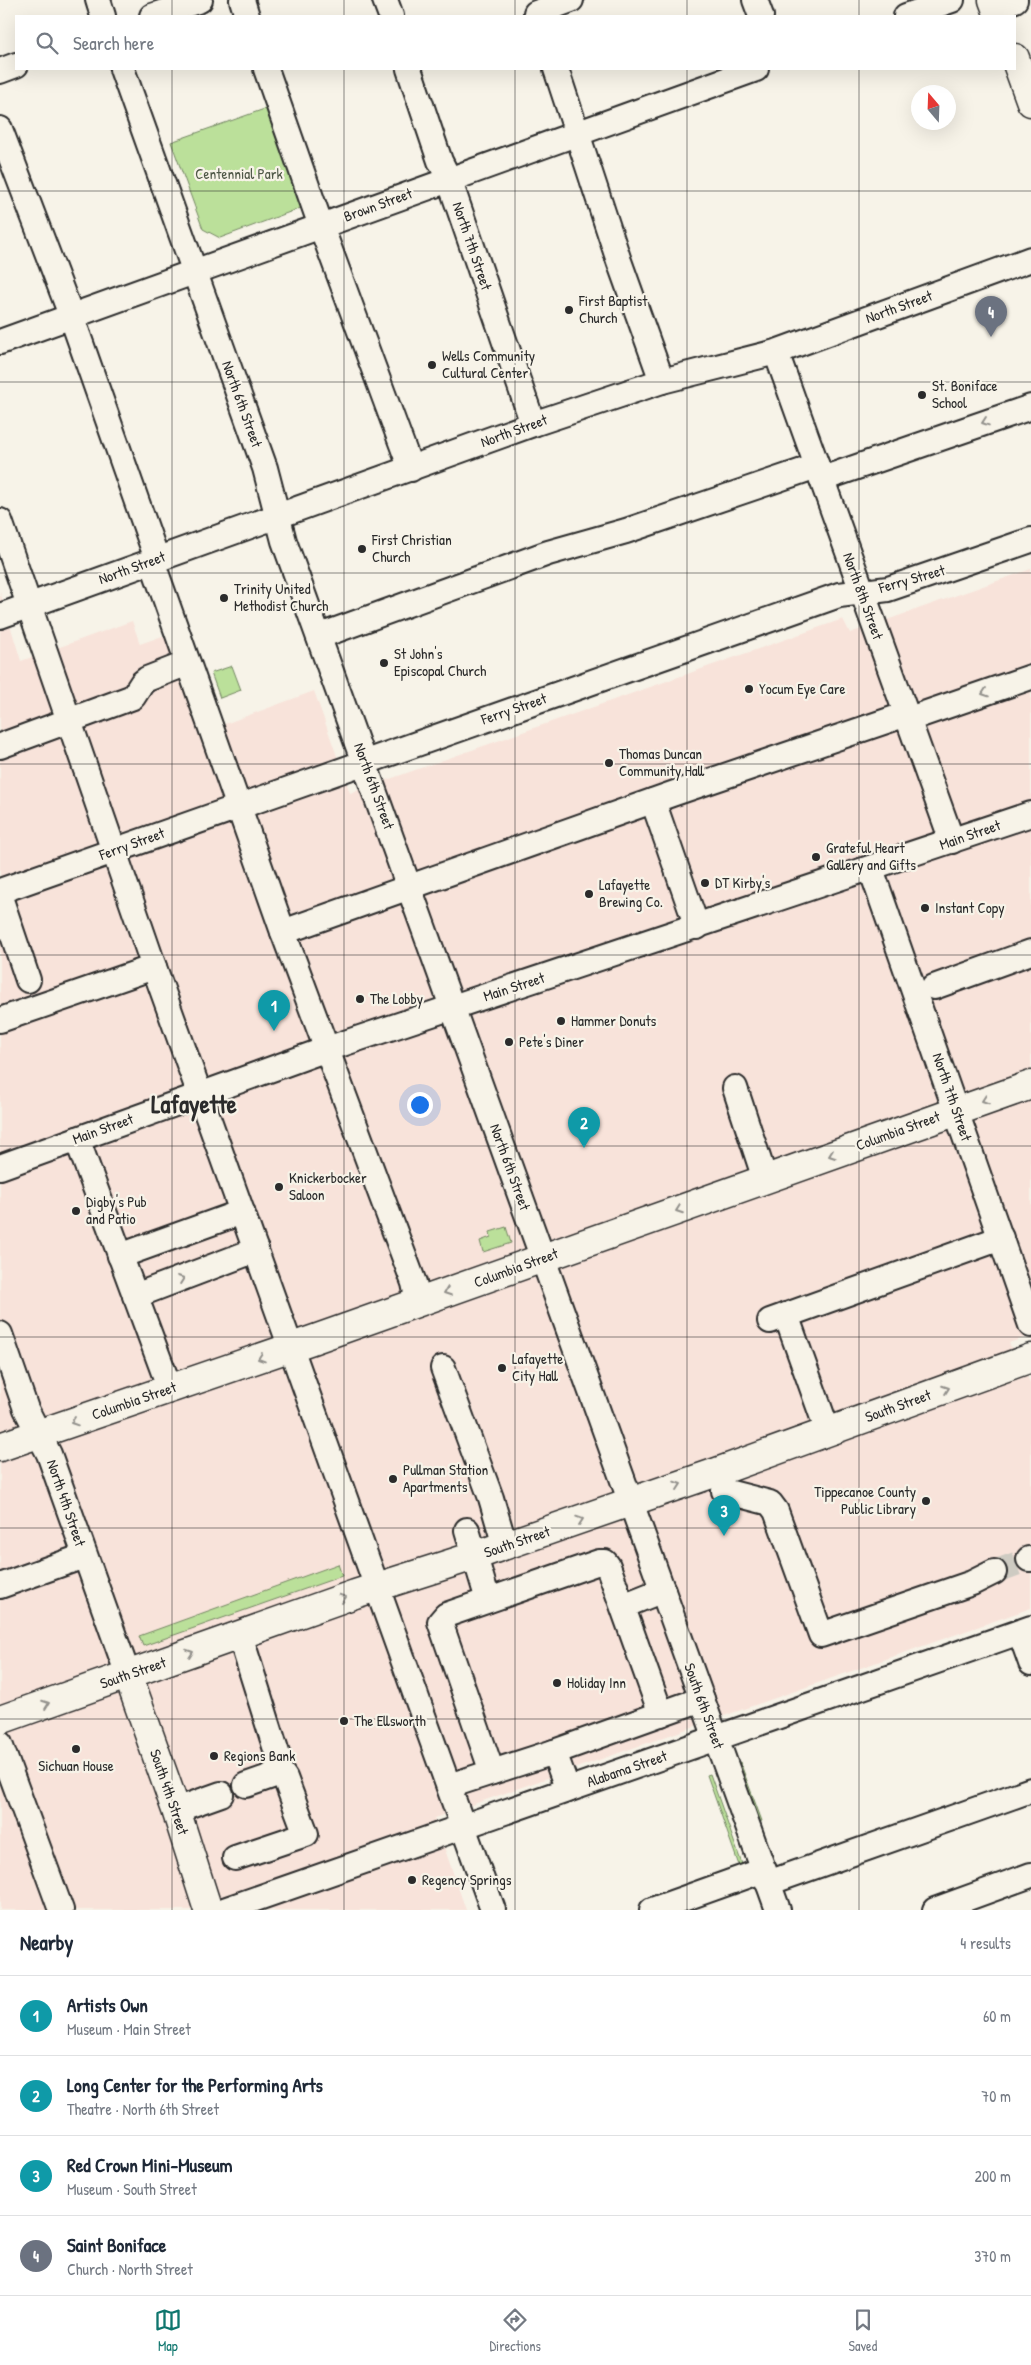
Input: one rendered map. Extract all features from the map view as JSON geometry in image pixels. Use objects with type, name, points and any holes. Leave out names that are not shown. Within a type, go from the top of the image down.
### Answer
[{"type":"main road","points":[[1016,61],[1031,102]]},
{"type":"main road","name":"Columbia Street","points":[[0,1447],[291,1348],[1031,1085]]},
{"type":"main road","name":"South Street","points":[[0,1720],[376,1587],[505,1546],[632,1502],[1031,1358]]},
{"type":"main road","name":"South 4th Street","points":[[128,1675],[176,1810],[208,1910]]},
{"type":"street","points":[[98,0],[103,15]]},
{"type":"street","points":[[155,15],[200,0]]},
{"type":"street","points":[[242,0],[247,15]]},
{"type":"street","points":[[385,0],[391,15]]},
{"type":"street","points":[[535,10],[571,0]]},
{"type":"street","points":[[755,0],[761,15]]},
{"type":"street","points":[[909,15],[952,0]]},
{"type":"street","points":[[0,71],[15,65]]},
{"type":"street","name":"North 6th Street","points":[[122,70],[265,468],[284,540],[320,636],[451,1007],[632,1502]]},
{"type":"street","points":[[266,70],[321,226],[411,469]]},
{"type":"street","name":"North 7th Street","points":[[409,70],[533,424]]},
{"type":"street","points":[[556,70],[619,261],[662,381]]},
{"type":"street","name":"Brown Street","points":[[0,342],[753,70]]},
{"type":"street","points":[[0,129],[71,315],[238,806],[414,1283],[418,1302]]},
{"type":"street","name":"North Street","points":[[0,616],[533,424],[662,381],[776,352],[1031,259]]},
{"type":"street","name":"North 8th Street","points":[[776,352],[952,841]]},
{"type":"street","points":[[320,636],[548,554],[1031,407]]},
{"type":"street","points":[[0,521],[154,967],[493,1910]]},
{"type":"street","name":"Ferry Street","points":[[0,891],[839,595],[888,589],[1031,540]]},
{"type":"street","points":[[0,746],[134,697],[142,683],[147,679],[188,663]]},
{"type":"street","points":[[283,932],[653,801],[1031,677]]},
{"type":"street","points":[[653,801],[698,927]]},
{"type":"street","name":"Main Street","points":[[0,1166],[327,1049],[872,869],[1031,814]]},
{"type":"street","name":"North 7th Street","points":[[872,869],[1031,1325]]},
{"type":"street","points":[[0,897],[28,980]]},
{"type":"street","points":[[934,986],[1031,952]]},
{"type":"street","points":[[0,1020],[154,967]]},
{"type":"street","points":[[736,1088],[765,1179]]},
{"type":"street","points":[[77,1139],[170,1389]]},
{"type":"street","points":[[120,1256],[242,1212]]},
{"type":"street","points":[[828,1432],[778,1318],[1001,1238]]},
{"type":"street","points":[[135,1296],[256,1250]]},
{"type":"street","name":"North 4th Street","points":[[0,1334],[26,1409],[49,1454],[128,1675]]},
{"type":"street","points":[[443,1368],[490,1498],[505,1546]]},
{"type":"street","points":[[724,1491],[770,1503],[776,1511],[821,1634],[972,1583],[994,1572]]},
{"type":"street","name":"South 6th Street","points":[[632,1502],[778,1910]]},
{"type":"street","points":[[467,1530],[488,1600]]},
{"type":"street","points":[[0,1586],[84,1556]]},
{"type":"street","points":[[492,1772],[440,1622],[446,1615],[554,1576],[605,1562],[623,1606],[661,1714]]},
{"type":"street","points":[[623,1606],[663,1590]]},
{"type":"street","points":[[1025,1630],[1031,1663]]},
{"type":"street","name":"Alabama Street","points":[[224,1910],[1025,1630]]},
{"type":"street","points":[[235,1858],[306,1834],[285,1778],[278,1768],[278,1756],[272,1731],[240,1635]]},
{"type":"street","points":[[449,1786],[554,1752],[702,1700]]},
{"type":"street","points":[[0,1744],[61,1910]]},
{"type":"street","points":[[554,1752],[568,1790]]},
{"type":"street","points":[[246,1785],[272,1776],[278,1768]]},
{"type":"street","points":[[652,1910],[766,1876],[1031,1790]]},
{"type":"street","points":[[176,1810],[221,1794]]},
{"type":"street","points":[[935,1910],[1031,1875]]},
{"type":"shaded area","points":[[1031,569],[1031,1335],[1009,1343],[1031,1384],[1031,1608],[434,1818],[466,1910],[0,1910],[0,592],[21,661],[132,621],[140,644],[171,633],[206,731],[314,691],[350,793],[843,619],[850,633]]},
{"type":"green space","name":"Centennial Park","points":[[273,106],[306,206],[220,238],[203,229],[171,142]]},
{"type":"green space","points":[[232,666],[241,690],[220,698],[211,673]]},
{"type":"green space","points":[[506,1227],[511,1243],[483,1252],[480,1241],[491,1237],[490,1232]]},
{"type":"green space","points":[[338,1564],[342,1576],[143,1646],[139,1636]]},
{"type":"green space","points":[[740,1762],[762,1821],[757,1823],[735,1764]]},
{"type":"green space","points":[[710,1774],[743,1867],[741,1871],[707,1775]]},
{"type":"tunnel","points":[[994,1572],[1029,1559]]},
{"type":"place","name":"First Baptist Church","points":[[569,310]]},
{"type":"place","name":"Saint Boniface","points":[[991,337]]},
{"type":"place","name":"Wells Community Cultural Center","points":[[432,365]]},
{"type":"place","name":"St. Boniface School","points":[[922,395]]},
{"type":"place","name":"First Christian Church","points":[[362,549]]},
{"type":"place","name":"Trinity United Methodist Church","points":[[224,598]]},
{"type":"place","name":"St John's Episcopal Church","points":[[384,663]]},
{"type":"place","name":"Yocum Eye Care","points":[[749,689]]},
{"type":"place","name":"Thomas Duncan Community Hall","points":[[609,763]]},
{"type":"place","name":"Grateful Heart Gallery and Gifts","points":[[816,857]]},
{"type":"place","name":"DT Kirby's","points":[[705,883]]},
{"type":"place","name":"Lafayette Brewing Co.","points":[[589,894]]},
{"type":"place","name":"Instant Copy","points":[[925,908]]},
{"type":"place","name":"The Lobby","points":[[360,999]]},
{"type":"place","name":"Hammer Donuts","points":[[561,1021]]},
{"type":"place","name":"Artists Own","points":[[274,1031]]},
{"type":"place","name":"Pete's Diner","points":[[509,1042]]},
{"type":"place","name":"Long Center for the Performing Arts","points":[[584,1148]]},
{"type":"place","name":"Knickerbocker Saloon","points":[[279,1187]]},
{"type":"place","name":"Digby's Pub and Patio","points":[[76,1211]]},
{"type":"place","name":"Lafayette City Hall","points":[[502,1368]]},
{"type":"place","name":"Pullman Station Apartments","points":[[393,1479]]},
{"type":"place","name":"Tippecanoe County Public Library","points":[[926,1501]]},
{"type":"place","name":"Red Crown Mini-Museum","points":[[724,1536]]},
{"type":"place","name":"Holiday Inn","points":[[557,1683]]},
{"type":"place","name":"The Ellsworth","points":[[344,1721]]},
{"type":"place","name":"Sichuan House","points":[[76,1749]]},
{"type":"place","name":"Regions Bank","points":[[214,1756]]},
{"type":"place","name":"Regency Springs","points":[[412,1880]]},
{"type":"district","name":"Lafayette","points":[[194,1104]]}]
